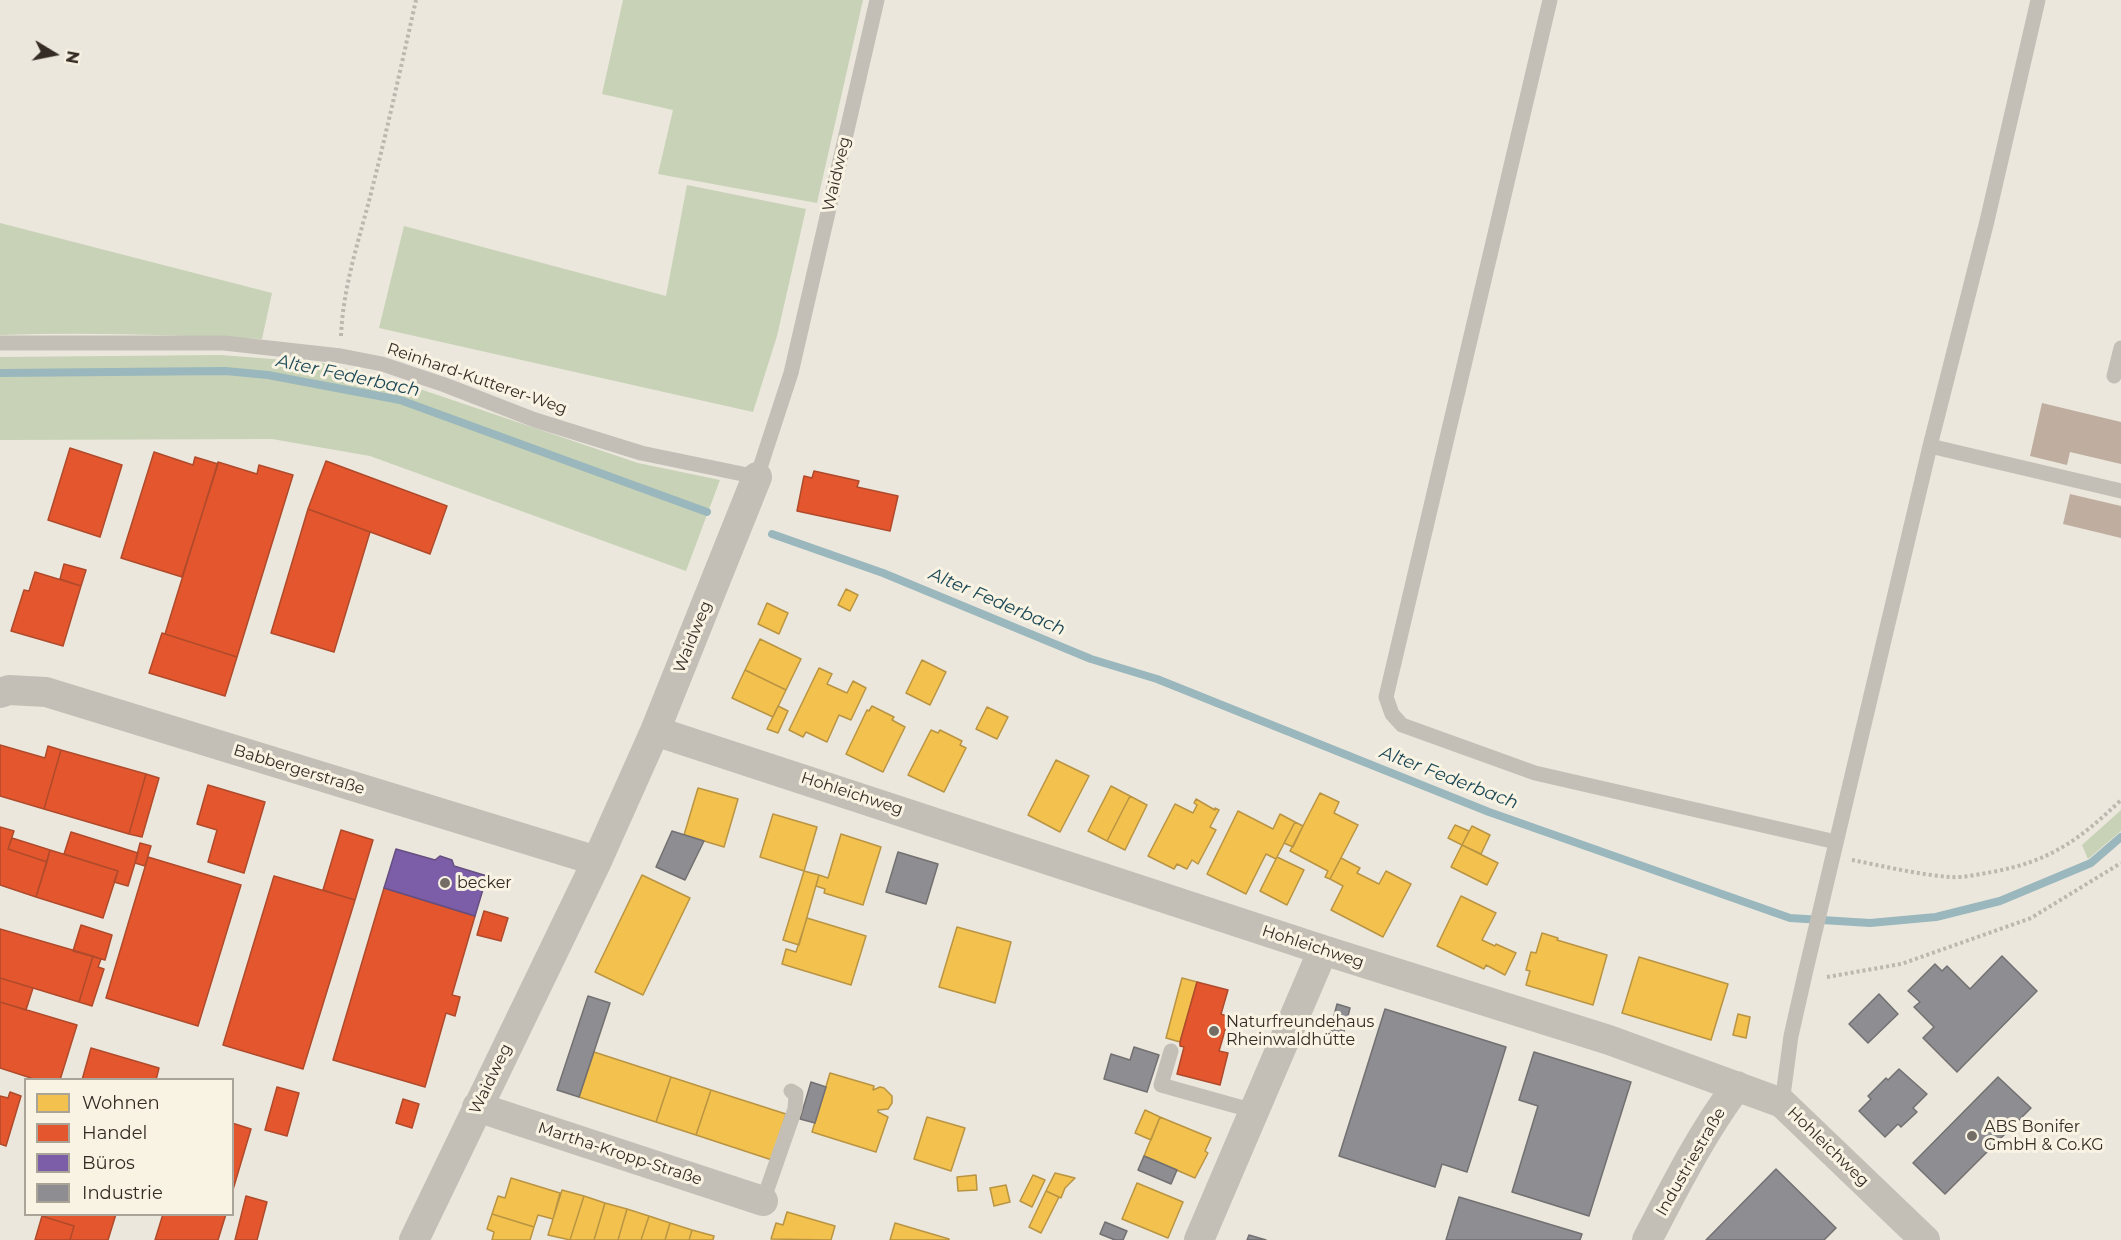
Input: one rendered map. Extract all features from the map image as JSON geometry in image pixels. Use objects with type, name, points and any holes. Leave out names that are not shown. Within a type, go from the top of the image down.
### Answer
[{"type":"street","name":"Waidweg","points":[[414,1240],[597,861],[655,731],[757,477]]},
{"type":"street","name":"Babbergerstraße","points":[[0,693],[9,690],[46,692],[597,861]]},
{"type":"street","name":"Hohleichweg","points":[[655,731],[1323,950],[1609,1040],[1782,1103],[1925,1240]]},
{"type":"street","points":[[1198,1240],[1323,950]]},
{"type":"street","name":"Industriestraße","points":[[1647,1240],[1691,1156],[1713,1119],[1737,1086]]},
{"type":"street","name":"Martha-Kropp-Straße","points":[[477,1107],[763,1200]]},
{"type":"lane","name":"Waidweg","points":[[757,477],[791,373],[877,0]]},
{"type":"lane","points":[[1550,0],[1386,697],[1392,714],[1402,725],[1535,773],[1835,850]]},
{"type":"lane","points":[[1782,1103],[1791,1036],[1828,876],[1930,446],[1987,221],[2038,0]]},
{"type":"lane","name":"Reinhard-Kutterer-Weg","points":[[0,343],[224,343],[341,356],[382,364],[445,385],[535,420],[640,453],[757,477]]},
{"type":"lane","points":[[2114,376],[2121,348]]},
{"type":"lane","points":[[1930,446],[2121,490]]},
{"type":"lane","points":[[1171,1052],[1161,1085],[1254,1111]]},
{"type":"lane","points":[[763,1200],[795,1109],[796,1094],[791,1091]]},
{"type":"path","points":[[341,356],[343,310],[352,263],[369,201],[416,0]]},
{"type":"path","points":[[1835,850],[1953,877],[2014,868],[2046,857],[2070,844],[2093,827],[2121,800]]},
{"type":"path","points":[[1807,968],[1829,977],[1901,964],[2031,918],[2121,864]]},
{"type":"green space","points":[[623,0],[863,0],[817,203],[658,174],[673,110],[602,94]]},
{"type":"green space","points":[[687,185],[806,209],[777,336],[753,412],[379,328],[404,226],[666,296]]},
{"type":"green space","points":[[0,223],[272,293],[262,339],[131,334],[0,335]]},
{"type":"green space","points":[[221,355],[323,363],[411,386],[638,463],[720,480],[686,571],[370,456],[272,439],[0,440],[0,357]]},
{"type":"green space","points":[[2121,810],[2121,831],[2088,859],[2082,845]]},
{"type":"building: Wohnen","points":[[846,589],[858,595],[850,611],[838,605]]},
{"type":"building: Wohnen","points":[[767,603],[788,613],[779,634],[758,624]]},
{"type":"building: Wohnen","points":[[760,639],[801,659],[786,690],[745,670]]},
{"type":"building: Wohnen","points":[[922,660],[946,672],[930,705],[906,693]]},
{"type":"building: Wohnen","points":[[819,668],[832,674],[827,684],[847,693],[853,681],[866,688],[851,720],[839,715],[827,742],[806,732],[803,737],[789,730]]},
{"type":"building: Wohnen","points":[[745,670],[786,690],[773,717],[732,698]]},
{"type":"building: Wohnen","points":[[778,706],[788,711],[778,733],[767,729]]},
{"type":"building: Wohnen","points":[[872,706],[894,717],[892,720],[905,727],[883,772],[846,754],[867,710],[869,711]]},
{"type":"building: Wohnen","points":[[987,707],[1008,717],[997,739],[976,729]]},
{"type":"building: Wohnen","points":[[931,730],[938,733],[940,730],[962,741],[960,745],[966,748],[944,792],[908,775]]},
{"type":"building: Wohnen","points":[[1056,760],[1089,776],[1060,832],[1028,815]]},
{"type":"building: Wohnen","points":[[1111,786],[1130,796],[1107,841],[1088,831]]},
{"type":"building: Wohnen","points":[[698,788],[738,799],[724,847],[684,835]]},
{"type":"building: Wohnen","points":[[1320,793],[1339,802],[1334,813],[1358,825],[1330,879],[1325,877],[1328,871],[1290,851]]},
{"type":"building: Wohnen","points":[[1130,796],[1147,805],[1125,850],[1107,841]]},
{"type":"building: Wohnen","points":[[1196,799],[1219,810],[1210,827],[1216,830],[1198,864],[1192,860],[1187,869],[1177,864],[1174,869],[1148,856],[1175,804],[1193,813],[1197,805],[1194,803]]},
{"type":"building: Wohnen","points":[[1238,811],[1273,829],[1280,814],[1295,822],[1276,859],[1266,854],[1246,894],[1207,874]]},
{"type":"building: Wohnen","points":[[773,814],[817,827],[804,871],[760,857]]},
{"type":"building: Wohnen","points":[[1295,822],[1303,826],[1293,847],[1284,843]]},
{"type":"building: Wohnen","points":[[1455,825],[1469,831],[1462,845],[1448,838]]},
{"type":"building: Wohnen","points":[[1472,826],[1490,835],[1481,854],[1462,845]]},
{"type":"building: Wohnen","points":[[841,834],[881,847],[863,905],[824,893],[825,889],[816,886],[819,875],[828,878]]},
{"type":"building: Wohnen","points":[[1462,845],[1498,863],[1487,885],[1451,867]]},
{"type":"building: Wohnen","points":[[1277,857],[1304,870],[1287,905],[1260,891]]},
{"type":"building: Wohnen","points":[[1341,858],[1360,868],[1357,873],[1379,884],[1386,871],[1411,884],[1383,937],[1331,910],[1343,886],[1330,879]]},
{"type":"building: Wohnen","points":[[804,871],[819,875],[799,945],[783,940]]},
{"type":"building: Wohnen","points":[[642,875],[690,898],[643,995],[595,972]]},
{"type":"building: Wohnen","points":[[1461,896],[1496,913],[1482,940],[1516,953],[1505,975],[1486,965],[1484,969],[1437,946]]},
{"type":"building: Wohnen","points":[[807,918],[866,936],[851,985],[782,964],[786,949],[796,952]]},
{"type":"building: Wohnen","points":[[957,927],[1011,942],[995,1003],[939,987]]},
{"type":"building: Wohnen","points":[[1542,933],[1558,938],[1557,940],[1607,955],[1593,1005],[1526,985],[1530,971],[1526,970],[1531,952],[1536,953]]},
{"type":"building: Wohnen","points":[[1639,957],[1728,984],[1711,1040],[1622,1013]]},
{"type":"building: Wohnen","points":[[1182,978],[1197,982],[1180,1042],[1166,1038]]},
{"type":"building: Wohnen","points":[[1738,1014],[1750,1017],[1746,1038],[1733,1035]]},
{"type":"building: Wohnen","points":[[594,1052],[671,1077],[656,1122],[579,1097]]},
{"type":"building: Wohnen","points":[[830,1073],[874,1086],[873,1090],[884,1088],[892,1096],[892,1103],[888,1109],[878,1110],[888,1117],[876,1152],[812,1132]]},
{"type":"building: Wohnen","points":[[671,1077],[711,1090],[696,1135],[656,1122]]},
{"type":"building: Wohnen","points":[[711,1090],[786,1114],[772,1160],[696,1135]]},
{"type":"building: Wohnen","points":[[1145,1110],[1160,1117],[1151,1140],[1135,1133]]},
{"type":"building: Wohnen","points":[[927,1117],[965,1128],[951,1171],[914,1159]]},
{"type":"building: Wohnen","points":[[1160,1117],[1211,1138],[1205,1151],[1208,1153],[1195,1178],[1144,1156]]},
{"type":"building: Wohnen","points":[[1055,1173],[1075,1178],[1065,1188],[1061,1198],[1046,1191]]},
{"type":"building: Wohnen","points":[[976,1175],[977,1190],[958,1191],[957,1177]]},
{"type":"building: Wohnen","points":[[1033,1175],[1045,1180],[1032,1207],[1020,1201]]},
{"type":"building: Wohnen","points":[[511,1178],[560,1193],[553,1219],[538,1215],[534,1227],[492,1214],[498,1196],[505,1198]]},
{"type":"building: Wohnen","points":[[1137,1183],[1183,1202],[1168,1238],[1122,1219]]},
{"type":"building: Wohnen","points":[[1006,1185],[1010,1202],[994,1206],[990,1188]]},
{"type":"building: Wohnen","points":[[562,1190],[584,1196],[570,1240],[548,1235]]},
{"type":"building: Wohnen","points":[[1046,1191],[1059,1197],[1041,1233],[1029,1227]]},
{"type":"building: Wohnen","points":[[584,1196],[605,1203],[594,1240],[570,1240]]},
{"type":"building: Wohnen","points":[[605,1203],[627,1209],[618,1240],[594,1240]]},
{"type":"building: Wohnen","points":[[627,1209],[649,1216],[641,1240],[618,1240]]},
{"type":"building: Wohnen","points":[[787,1212],[835,1226],[831,1240],[771,1239],[776,1223],[783,1225]]},
{"type":"building: Wohnen","points":[[492,1214],[534,1227],[530,1240],[492,1240],[494,1232],[487,1229]]},
{"type":"building: Wohnen","points":[[649,1216],[670,1223],[665,1240],[641,1240]]},
{"type":"building: Wohnen","points":[[670,1223],[692,1230],[689,1240],[665,1240]]},
{"type":"building: Wohnen","points":[[895,1223],[949,1239],[949,1240],[890,1240]]},
{"type":"building: Wohnen","points":[[692,1230],[714,1236],[713,1240],[689,1240]]},
{"type":"building: Handel","points":[[70,448],[122,465],[100,537],[48,520]]},
{"type":"building: Handel","points":[[154,452],[193,465],[195,457],[218,464],[182,577],[121,558]]},
{"type":"building: Handel","points":[[326,461],[447,506],[430,554],[308,509]]},
{"type":"building: Handel","points":[[218,462],[257,474],[259,465],[293,475],[237,657],[165,634]]},
{"type":"building: Handel","points":[[814,471],[859,481],[857,487],[898,496],[890,531],[797,511],[804,476],[812,478]]},
{"type":"building: Handel","points":[[308,509],[370,532],[334,652],[271,633]]},
{"type":"building: Handel","points":[[64,564],[86,570],[81,586],[60,579]]},
{"type":"building: Handel","points":[[35,572],[81,586],[63,646],[11,631],[24,590],[29,591]]},
{"type":"building: Handel","points":[[162,633],[237,657],[225,696],[149,673]]},
{"type":"building: Handel","points":[[0,745],[45,758],[48,746],[61,750],[44,809],[0,796]]},
{"type":"building: Handel","points":[[61,750],[146,774],[129,834],[44,809]]},
{"type":"building: Handel","points":[[146,774],[159,778],[142,837],[129,834]]},
{"type":"building: Handel","points":[[208,785],[265,802],[244,873],[208,862],[217,830],[197,824]]},
{"type":"building: Handel","points":[[0,827],[14,831],[8,849],[47,862],[36,897],[0,885]]},
{"type":"building: Handel","points":[[341,830],[373,840],[355,900],[323,890]]},
{"type":"building: Handel","points":[[71,832],[138,853],[128,886],[114,882],[118,871],[64,854]]},
{"type":"building: Handel","points":[[12,838],[50,850],[47,862],[8,849]]},
{"type":"building: Handel","points":[[140,843],[151,846],[145,866],[135,863]]},
{"type":"building: Handel","points":[[50,850],[118,871],[103,918],[36,897]]},
{"type":"building: Handel","points":[[148,857],[241,885],[198,1026],[106,998]]},
{"type":"building: Handel","points":[[274,876],[355,900],[303,1069],[223,1045]]},
{"type":"building: Handel","points":[[384,888],[475,916],[452,995],[460,997],[455,1016],[446,1013],[425,1087],[333,1060]]},
{"type":"building: Handel","points":[[484,911],[508,918],[501,941],[477,935]]},
{"type":"building: Handel","points":[[81,925],[112,935],[105,960],[73,951]]},
{"type":"building: Handel","points":[[0,929],[93,956],[79,1002],[0,978]]},
{"type":"building: Handel","points":[[93,956],[101,959],[98,967],[104,969],[92,1006],[79,1002]]},
{"type":"building: Handel","points":[[0,978],[33,988],[26,1010],[0,1002]]},
{"type":"building: Handel","points":[[1197,982],[1228,990],[1221,1014],[1229,1017],[1219,1051],[1228,1053],[1220,1085],[1177,1074],[1184,1047],[1180,1046],[1180,1042]]},
{"type":"building: Handel","points":[[0,1002],[77,1025],[61,1078],[31,1078],[0,1068]]},
{"type":"building: Handel","points":[[91,1048],[159,1068],[156,1078],[83,1078]]},
{"type":"building: Handel","points":[[277,1087],[299,1093],[287,1136],[265,1130]]},
{"type":"building: Handel","points":[[10,1092],[21,1096],[6,1146],[0,1144],[0,1096],[8,1098]]},
{"type":"building: Handel","points":[[403,1099],[419,1104],[412,1128],[396,1123]]},
{"type":"building: Handel","points":[[234,1124],[251,1129],[234,1186]]},
{"type":"building: Handel","points":[[246,1196],[267,1202],[257,1240],[235,1240]]},
{"type":"building: Handel","points":[[42,1216],[115,1216],[108,1240],[70,1240],[74,1226]]},
{"type":"building: Handel","points":[[42,1216],[74,1226],[70,1240],[35,1240]]},
{"type":"building: Handel","points":[[162,1216],[225,1216],[218,1240],[155,1240]]},
{"type":"building: Büros","points":[[396,849],[435,860],[440,856],[452,860],[454,866],[487,876],[475,916],[384,888]]},
{"type":"building: Industrie","points":[[672,831],[704,841],[685,880],[656,867]]},
{"type":"building: Industrie","points":[[898,852],[938,864],[926,904],[886,892]]},
{"type":"building: Industrie","points":[[2002,956],[2037,991],[1957,1072],[1923,1038],[1934,1027],[1914,1007],[1920,1002],[1908,991],[1935,964],[1942,971],[1947,966],[1970,989]]},
{"type":"building: Industrie","points":[[1879,994],[1898,1014],[1868,1043],[1849,1024]]},
{"type":"building: Industrie","points":[[588,996],[610,1003],[579,1097],[557,1090]]},
{"type":"building: Industrie","points":[[1337,1004],[1350,1008],[1340,1047],[1327,1043]]},
{"type":"building: Industrie","points":[[1385,1009],[1506,1047],[1467,1172],[1442,1164],[1435,1187],[1339,1156]]},
{"type":"building: Industrie","points":[[1134,1047],[1159,1055],[1147,1092],[1104,1079],[1111,1054],[1130,1060]]},
{"type":"building: Industrie","points":[[1534,1052],[1631,1082],[1589,1216],[1512,1192],[1538,1106],[1519,1100]]},
{"type":"building: Industrie","points":[[1899,1069],[1927,1094],[1913,1108],[1917,1112],[1901,1127],[1898,1124],[1885,1137],[1859,1111],[1871,1099],[1868,1096]]},
{"type":"building: Industrie","name":"ABS Bonifer GmbH & Co.KG","points":[[1998,1077],[2031,1108],[1945,1194],[1913,1163]]},
{"type":"building: Industrie","points":[[811,1082],[826,1087],[815,1123],[800,1119]]},
{"type":"building: Industrie","points":[[1144,1156],[1177,1170],[1171,1184],[1138,1170]]},
{"type":"building: Industrie","points":[[1776,1169],[1836,1228],[1824,1240],[1706,1240]]},
{"type":"building: Industrie","points":[[1459,1197],[1582,1234],[1580,1240],[1446,1240]]},
{"type":"building: Industrie","points":[[1105,1222],[1127,1231],[1123,1240],[1115,1240],[1100,1234]]},
{"type":"building: Industrie","points":[[1249,1235],[1266,1240],[1247,1240]]},
{"type":"building: Sonstige","points":[[2042,403],[2121,422],[2121,464],[2070,452],[2067,465],[2030,456]]},
{"type":"building: Sonstige","points":[[2070,494],[2121,506],[2121,538],[2063,524]]},
{"type":"waterway","name":"Alter Federbach","points":[[0,373],[225,371],[268,375],[400,400],[707,512]]},
{"type":"waterway","name":"Alter Federbach","points":[[772,534],[883,573],[1091,659],[1157,679],[1489,812],[1790,918],[1870,923],[1936,917],[2000,901],[2091,863],[2121,837]]},
{"type":"place","name":"becker","points":[[445,883]]},
{"type":"place","name":"Naturfreundehaus Rheinwaldhütte","points":[[1214,1031]]},
{"type":"place","name":"ABS Bonifer GmbH & Co.KG","points":[[1972,1136]]}]
